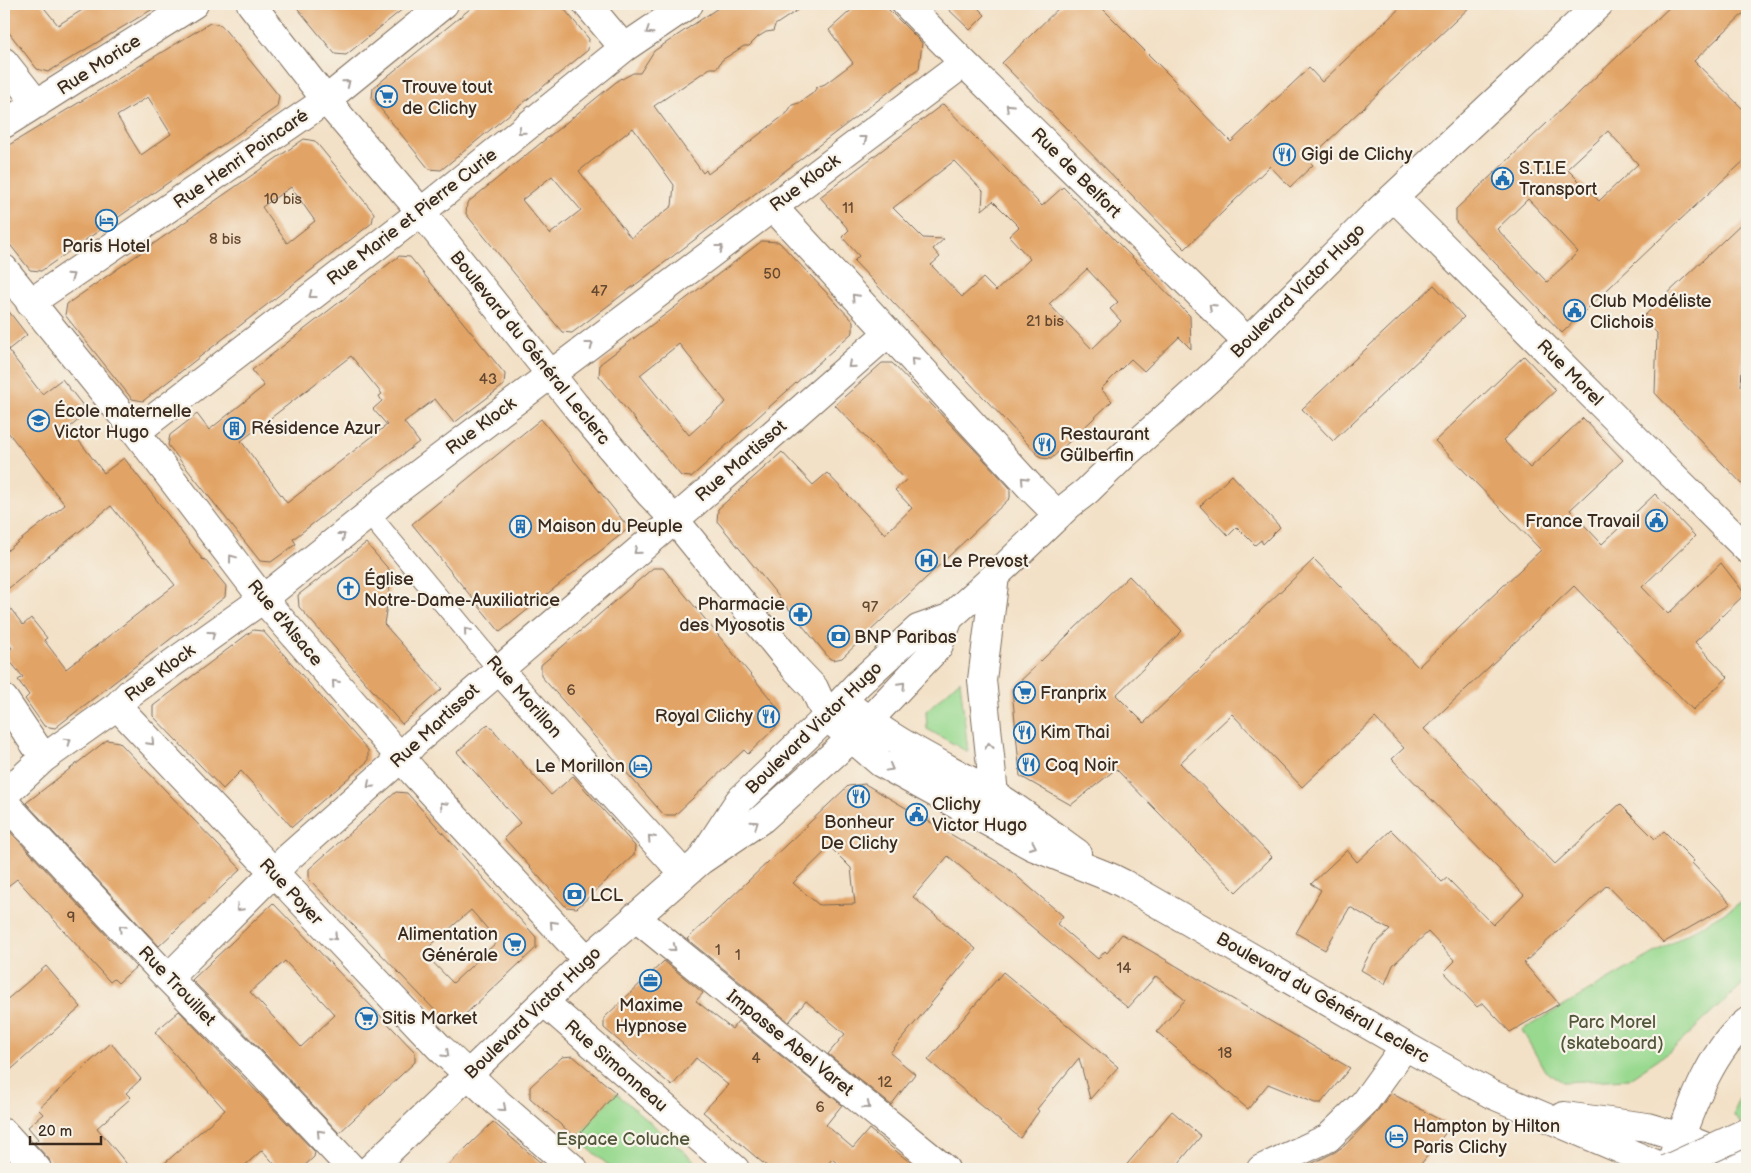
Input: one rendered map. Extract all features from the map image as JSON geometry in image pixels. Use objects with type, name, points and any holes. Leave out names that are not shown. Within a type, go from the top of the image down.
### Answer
[{"type":"main road","name":"Rue Morice","points":[[4,124],[194,4]]},
{"type":"main road","name":"Boulevard du Général Leclerc","points":[[251,4],[326,100],[421,212],[649,493],[674,519],[798,671],[835,708],[860,729],[881,763],[1032,846],[1112,878]]},
{"type":"main road","name":"Rue Henri Poincaré","points":[[30,304],[326,100],[444,4]]},
{"type":"main road","points":[[587,4],[624,48]]},
{"type":"main road","name":"Rue Marie et Pierre Curie","points":[[136,432],[421,212],[624,48],[689,4]]},
{"type":"main road","name":"Rue de Belfort","points":[[906,4],[964,64],[1247,341]]},
{"type":"main road","name":"Boulevard Victor Hugo","points":[[692,868],[739,801],[862,680],[918,629],[949,618],[995,576],[1058,515],[1087,491],[1222,367],[1394,197],[1599,4]]},
{"type":"main road","points":[[4,62],[37,104]]},
{"type":"main road","name":"Rue Klock","points":[[4,795],[44,758],[117,706],[129,694],[263,599],[370,514],[384,500],[964,64]]},
{"type":"main road","name":"Rue Morel","points":[[1394,197],[1747,548]]},
{"type":"main road","points":[[773,207],[1058,515]]},
{"type":"main road","name":"Rue d'Alsace","points":[[4,269],[30,304],[136,432],[263,599],[401,758],[587,960]]},
{"type":"main road","name":"Rue Martissot","points":[[168,978],[274,873],[401,758],[414,743],[888,333]]},
{"type":"main road","points":[[994,794],[982,680],[995,576]]},
{"type":"main road","name":"Boulevard Victor Hugo","points":[[370,1169],[587,960],[692,868],[762,818],[860,729],[938,647],[949,618]]},
{"type":"main road","name":"Rue Morillon","points":[[498,669],[692,868]]},
{"type":"main road","points":[[4,699],[44,758]]},
{"type":"main road","name":"Rue Poyer","points":[[117,706],[438,1046],[467,1075],[574,1169]]},
{"type":"main road","name":"Boulevard du Général Leclerc","points":[[860,729],[898,740],[994,794],[1112,878],[1491,1094],[1667,1169]]},
{"type":"main road","name":"Rue Trouillet","points":[[4,802],[168,978],[255,1066],[352,1169]]},
{"type":"main road","name":"Impasse Abel Varet","points":[[635,917],[945,1169]]},
{"type":"main road","name":"Rue Simonneau","points":[[544,1002],[735,1169]]},
{"type":"main road","points":[[1667,1169],[1705,1078],[1728,1039],[1747,1022]]},
{"type":"main road","points":[[1261,1169],[1328,1138],[1364,1103],[1405,1046]]},
{"type":"main road","points":[[1537,1113],[1633,1124],[1680,1137],[1747,1163]]},
{"type":"main road","points":[[1667,1169],[1747,1132]]},
{"type":"main road","points":[[4,1133],[36,1169]]},
{"type":"street","name":"Rue Morillon","points":[[370,514],[498,669]]},
{"type":"green space","points":[[960,680],[968,752],[927,729],[926,711]]},
{"type":"green space","name":"Parc Morel (skateboard)","points":[[1747,899],[1747,980],[1672,1050],[1628,1079],[1563,1082],[1545,1071],[1522,1030]]},
{"type":"green space","points":[[1747,1082],[1747,1130],[1734,1116],[1737,1101]]},
{"type":"green space","name":"Espace Coluche","points":[[616,1093],[704,1169],[613,1169],[576,1138]]},
{"type":"building","points":[[4,4],[41,4],[58,25],[92,4],[161,4],[48,72],[37,69],[4,26]]},
{"type":"building","points":[[294,4],[409,4],[346,55],[335,54]]},
{"type":"building","points":[[476,4],[560,4],[589,39],[588,50],[441,170],[429,169],[372,98],[373,88]]},
{"type":"building","points":[[724,4],[807,4],[775,25],[773,31],[766,32],[758,37],[749,46],[744,46],[722,60],[717,68],[710,68],[654,106],[703,173],[706,170],[708,174],[787,113],[792,105],[799,103],[813,93],[817,87],[825,84],[853,63],[829,30],[858,4],[883,4],[922,43],[919,69],[572,333],[562,332],[466,214],[467,203],[621,78],[633,73],[640,73],[654,51]],"holes":[[[633,128],[674,185],[672,206],[631,238],[579,171]],[[552,176],[581,210],[550,234],[522,200]]]},
{"type":"building","points":[[943,4],[974,4],[985,15],[970,30]]},
{"type":"building","points":[[1063,4],[1098,4],[1177,83],[1176,85],[1231,142],[1309,68],[1322,82],[1404,4],[1473,4],[1308,160],[1313,165],[1290,187],[1270,166],[1185,249],[1002,63]]},
{"type":"building","points":[[1673,4],[1747,4],[1747,10],[1694,61],[1747,113],[1747,158],[1562,333],[1456,222],[1456,209]],"holes":[[[1608,131],[1638,164],[1599,201],[1567,169]],[[1528,199],[1578,252],[1547,282],[1497,229]]]},
{"type":"building","points":[[210,23],[221,25],[279,96],[277,107],[41,271],[30,270],[4,237],[4,148]],"holes":[[[148,97],[171,134],[141,155],[117,116]]]},
{"type":"building","points":[[943,104],[1042,206],[1063,187],[1190,316],[1191,349],[1179,337],[1144,371],[1131,359],[1101,389],[1112,401],[1051,459],[1041,458],[854,261],[859,256],[842,237],[849,230],[820,197]],"holes":[[[954,161],[983,191],[982,210],[993,201],[1019,227],[1009,236],[1030,259],[996,291],[983,278],[962,297],[931,265],[940,257],[933,249],[944,239],[923,238],[893,208]],[[1087,269],[1118,302],[1110,309],[1121,321],[1092,349],[1049,304]]]},
{"type":"building","points":[[304,139],[315,141],[374,213],[372,223],[143,401],[132,399],[65,315],[67,304]],"holes":[[[291,187],[315,221],[287,243],[262,207]]]},
{"type":"building","points":[[1747,218],[1747,345],[1743,349],[1741,386],[1747,392],[1747,489],[1655,393],[1657,333],[1642,318]]},
{"type":"building","points":[[762,241],[779,242],[853,321],[853,332],[691,477],[681,476],[599,376],[600,364]],"holes":[[[679,344],[726,402],[689,435],[640,375]]]},
{"type":"building","points":[[399,256],[410,257],[505,374],[504,385],[454,423],[435,399],[404,422],[419,442],[293,539],[296,544],[271,562],[260,561],[168,445],[170,435],[197,414],[209,430],[264,386],[252,370]],"holes":[[[351,356],[382,394],[379,396],[382,401],[373,409],[387,425],[287,503],[241,441]]]},
{"type":"building","points":[[1434,285],[1464,317],[1333,441],[1302,409]]},
{"type":"building","points":[[4,305],[27,335],[8,350],[42,394],[62,379],[88,412],[69,428],[104,473],[124,458],[203,560],[226,586],[225,597],[55,728],[44,726],[25,699],[29,695],[18,680],[23,677],[4,654],[12,648],[4,638],[4,600],[23,625],[31,618],[47,638],[44,640],[66,669],[175,585],[111,506],[4,592],[4,553],[65,505],[4,427]]},
{"type":"building","points":[[1524,356],[1556,390],[1503,440],[1530,468],[1583,418],[1623,460],[1570,510],[1602,544],[1655,494],[1695,536],[1642,587],[1668,614],[1721,563],[1745,594],[1695,642],[1728,677],[1693,710],[1574,586],[1424,729],[1555,864],[1620,804],[1655,839],[1664,831],[1694,861],[1692,863],[1731,904],[1663,943],[1607,885],[1524,963],[1559,1004],[1510,1032],[1483,1003],[1477,1007],[1444,972],[1455,961],[1428,932],[1393,965],[1385,984],[1361,970],[1374,945],[1390,930],[1350,907],[1325,950],[1296,933],[1321,890],[1311,884],[1347,850],[1357,862],[1391,830],[1442,882],[1447,878],[1493,925],[1524,895],[1392,759],[1404,748],[1375,718],[1302,787],[1232,714],[1180,763],[1272,857],[1236,892],[1116,769],[1071,805],[1020,776],[1012,689],[1129,576],[1182,631],[1116,695],[1144,723],[1314,559],[1418,667],[1541,550],[1435,441]]},
{"type":"building","points":[[882,363],[892,363],[973,448],[1010,488],[1010,498],[842,658],[833,660],[829,658],[717,521],[718,509],[782,452],[813,485],[827,473],[885,534],[912,508],[895,490],[906,480],[835,405]]},
{"type":"building","name":"Maison du Peuple","points":[[541,419],[629,528],[500,632],[412,524]]},
{"type":"building","points":[[1232,475],[1280,527],[1263,544],[1261,540],[1255,545],[1237,527],[1228,536],[1200,506]]},
{"type":"building","points":[[366,543],[392,573],[384,624],[442,689],[402,724],[299,607],[298,595]]},
{"type":"building","points":[[653,568],[663,568],[778,708],[776,727],[748,754],[744,750],[675,815],[664,815],[541,676],[541,665]]},
{"type":"building","points":[[253,630],[263,631],[368,750],[368,761],[292,827],[241,771],[223,789],[153,716],[153,706]]},
{"type":"building","points":[[488,724],[551,795],[573,776],[635,846],[634,855],[577,908],[566,907],[504,838],[520,823],[457,752]]},
{"type":"building","points":[[107,740],[119,742],[241,869],[159,946],[26,803]]},
{"type":"building","points":[[865,784],[1005,866],[1063,916],[1057,924],[1098,959],[1105,951],[1107,953],[1122,934],[1350,1068],[1321,1103],[1315,1103],[1268,1084],[1248,1109],[1157,1032],[1185,1000],[1156,976],[1128,1008],[948,856],[913,897],[976,949],[890,1053],[915,1074],[891,1105],[828,1054],[845,1034],[806,1001],[789,1022],[687,939],[848,786]],"holes":[[[830,847],[851,868],[855,904],[819,905],[793,883]]]},
{"type":"building","points":[[396,792],[407,793],[536,937],[536,948],[456,1023],[446,1022],[309,879],[309,869]],"holes":[[[471,910],[498,941],[453,983],[423,952]]]},
{"type":"building","points":[[4,825],[136,967],[118,983],[114,979],[110,982],[17,879],[4,889]]},
{"type":"building","points":[[273,903],[415,1052],[415,1062],[339,1133],[192,980]],"holes":[[[285,961],[335,1015],[301,1047],[250,992]]]},
{"type":"building","points":[[664,961],[703,993],[696,1001],[732,1029],[738,1021],[842,1105],[826,1125],[853,1148],[869,1129],[918,1169],[844,1169],[832,1159],[824,1169],[770,1169],[703,1112],[728,1085],[696,1058],[672,1086],[604,1028],[604,1018]]},
{"type":"building","points":[[46,966],[81,1007],[4,1076],[4,1002]]},
{"type":"building","points":[[1003,972],[1118,1067],[1090,1099],[1079,1058],[1037,1109],[1039,1111],[1020,1138],[928,1060]]},
{"type":"building","points":[[179,1011],[315,1152],[314,1157],[301,1169],[279,1169],[262,1150],[241,1169],[158,1169],[225,1110],[155,1032]]},
{"type":"building","points":[[111,1043],[141,1079],[126,1093],[131,1098],[97,1128],[131,1169],[52,1169],[49,1159],[34,1143],[38,1139],[28,1127],[43,1114],[38,1109]]},
{"type":"building","points":[[573,1056],[616,1093],[576,1138],[530,1098],[530,1087],[562,1057]]},
{"type":"building","name":"Hampton by Hilton Paris Clichy","points":[[1391,1093],[1451,1126],[1417,1169],[1301,1169],[1344,1146],[1375,1114]]},
{"type":"building","points":[[1172,1111],[1201,1136],[1174,1169],[1123,1169]]},
{"type":"building","points":[[493,1122],[548,1169],[444,1169]]},
{"type":"place","name":"Trouve tout de Clichy","points":[[386,97]]},
{"type":"place","name":"Gigi de Clichy","points":[[1285,154]]},
{"type":"place","name":"S.T.I.E Transport","points":[[1503,178]]},
{"type":"place","name":"Paris Hotel","points":[[106,221]]},
{"type":"place","name":"Club Modéliste Clichois","points":[[1574,311]]},
{"type":"place","name":"École maternelle Victor Hugo","points":[[38,421]]},
{"type":"place","name":"Résidence Azur","points":[[235,428]]},
{"type":"place","name":"Restaurant Gülberfin","points":[[1044,444]]},
{"type":"place","name":"France Travail","points":[[1656,521]]},
{"type":"place","name":"Maison du Peuple","points":[[521,526]]},
{"type":"place","name":"Le Prevost","points":[[926,561]]},
{"type":"place","name":"Église Notre-Dame-Auxiliatrice","points":[[348,589]]},
{"type":"place","name":"Pharmacie des Myosotis","points":[[801,614]]},
{"type":"place","name":"BNP Paribas","points":[[838,637]]},
{"type":"place","name":"Franprix","points":[[1024,693]]},
{"type":"place","name":"Royal Clichy","points":[[769,716]]},
{"type":"place","name":"Kim Thai","points":[[1024,732]]},
{"type":"place","name":"Coq Noir","points":[[1029,765]]},
{"type":"place","name":"Le Morillon","points":[[641,766]]},
{"type":"place","name":"Bonheur De Clichy","points":[[859,797]]},
{"type":"place","name":"Clichy Victor Hugo","points":[[916,814]]},
{"type":"place","name":"LCL","points":[[574,895]]},
{"type":"place","name":"Alimentation Générale","points":[[514,944]]},
{"type":"place","name":"Maxime Hypnose","points":[[651,980]]},
{"type":"place","name":"Sitis Market","points":[[366,1018]]},
{"type":"place","name":"Hampton by Hilton Paris Clichy","points":[[1397,1136]]}]
